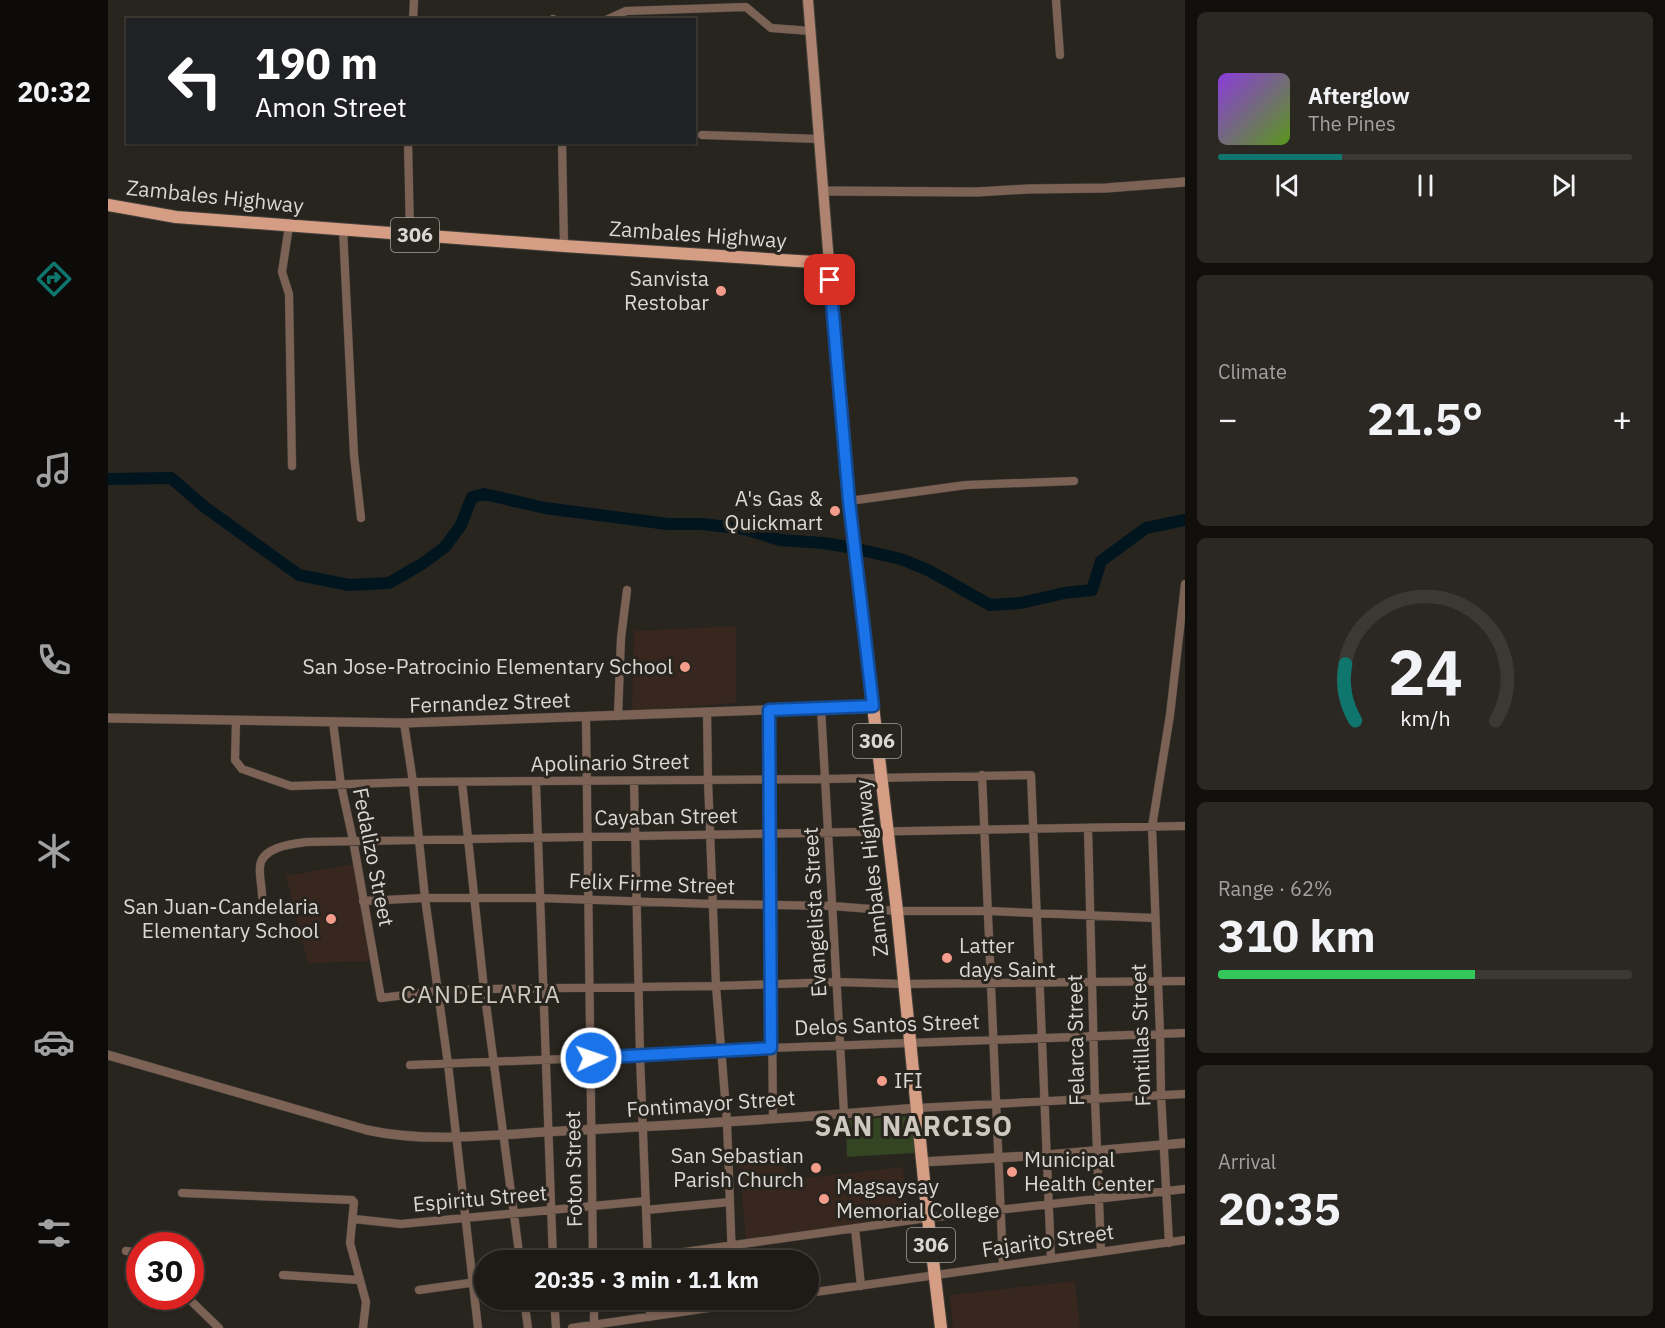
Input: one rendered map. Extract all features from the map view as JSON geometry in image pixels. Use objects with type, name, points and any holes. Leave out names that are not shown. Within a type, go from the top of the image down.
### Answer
[{"type":"main road","points":[[808,0],[829,263]]},
{"type":"main road","name":"Zambales Highway","points":[[108,205],[176,217],[829,263],[849,501],[897,911],[927,1218],[941,1328]]},
{"type":"street","points":[[413,18],[414,0]]},
{"type":"street","points":[[1056,0],[1060,55]]},
{"type":"street","points":[[610,18],[626,11],[746,7],[771,28],[811,31]]},
{"type":"street","points":[[702,135],[819,139]]},
{"type":"street","points":[[408,144],[410,234]]},
{"type":"street","points":[[562,144],[564,246]]},
{"type":"street","points":[[823,191],[977,192],[1106,188],[1185,182]]},
{"type":"street","points":[[288,226],[282,272],[289,294],[292,466]]},
{"type":"street","points":[[343,229],[354,455],[361,518]]},
{"type":"street","points":[[849,501],[966,485],[1074,481]]},
{"type":"street","name":"Fontillas Street","points":[[1169,1243],[1163,1144],[1152,827],[1170,715],[1185,584]]},
{"type":"street","points":[[618,716],[621,638],[627,590]]},
{"type":"street","name":"Fernandez Street","points":[[108,718],[404,723],[873,706]]},
{"type":"street","name":"Evangelista Street","points":[[821,708],[844,1114]]},
{"type":"street","points":[[769,710],[773,1118]]},
{"type":"street","points":[[707,712],[709,834],[716,986],[727,1122],[732,1250]]},
{"type":"street","name":"Foton Street","points":[[586,718],[593,1250]]},
{"type":"street","name":"Apolinario Street","points":[[236,721],[235,760],[242,769],[291,786],[413,782],[634,782],[1031,775],[1033,829]]},
{"type":"street","name":"Fedalizo Street","points":[[333,722],[341,784],[381,998],[437,991]]},
{"type":"street","points":[[404,723],[448,1064],[478,1328]]},
{"type":"street","points":[[982,775],[1003,1266]]},
{"type":"street","points":[[462,782],[484,989],[519,1250]]},
{"type":"street","points":[[634,782],[640,1056],[648,1250]]},
{"type":"street","points":[[536,783],[553,1250]]},
{"type":"street","name":"Cayaban Street","points":[[262,896],[260,864],[265,855],[276,849],[299,843],[353,840],[418,841],[1185,826]]},
{"type":"street","name":"Felarca Street","points":[[1088,828],[1101,1252]]},
{"type":"street","points":[[1033,829],[1051,1259]]},
{"type":"street","name":"Felix Firme Street","points":[[363,901],[473,897],[539,898],[1155,918]]},
{"type":"street","points":[[437,991],[837,982],[904,984],[1185,981]]},
{"type":"street","name":"Delos Santos Street","points":[[410,1065],[910,1042],[1185,1033]]},
{"type":"street","name":"Fontimayor Street","points":[[108,1055],[393,1136],[455,1136],[727,1122],[917,1108],[1185,1094]]},
{"type":"street","points":[[922,1162],[1047,1155],[1185,1143]]},
{"type":"street","points":[[702,1250],[927,1218],[1185,1189]]},
{"type":"street","points":[[182,1193],[352,1200],[354,1219],[350,1243],[366,1302],[363,1328]]},
{"type":"street","name":"Espiritu Street","points":[[354,1219],[401,1224],[593,1206],[730,1202]]},
{"type":"street","points":[[855,1228],[861,1286]]},
{"type":"street","name":"Fajarito Street","points":[[819,1292],[1185,1240]]},
{"type":"street","points":[[283,1275],[359,1280]]},
{"type":"street","points":[[419,1290],[472,1282]]},
{"type":"street","points":[[200,1310],[219,1328]]},
{"type":"street","points":[[526,1310],[528,1328]]},
{"type":"street","points":[[555,1310],[556,1328]]},
{"type":"street","points":[[594,1310],[594,1325]]},
{"type":"street","points":[[650,1310],[650,1317]]},
{"type":"street","points":[[572,1328],[689,1310]]},
{"type":"shaded area","name":"San Jose-Patrocinio Elementary School","points":[[736,626],[736,703],[632,711],[634,631]]},
{"type":"shaded area","name":"San Juan-Candelaria Elementary School","points":[[355,864],[372,961],[308,963],[286,876]]},
{"type":"shaded area","name":"Magsaysay Memorial College","points":[[783,1157],[788,1180],[903,1167],[907,1219],[746,1241],[739,1163]]},
{"type":"shaded area","points":[[1075,1281],[1080,1328],[953,1328],[950,1295]]},
{"type":"green space","points":[[914,1116],[914,1153],[847,1157],[846,1120]]},
{"type":"waterway","points":[[108,479],[171,478],[206,508],[299,575],[349,585],[389,583],[422,564],[445,547],[461,525],[472,497],[484,494],[545,508],[668,524],[702,524],[745,529],[780,540],[848,547],[901,559],[928,570],[990,605],[1021,603],[1064,593],[1092,590],[1101,561],[1146,528],[1185,520]]},
{"type":"place","name":"Sanvista Restobar","points":[[721,291]]},
{"type":"place","name":"A's Gas & Quickmart","points":[[835,511]]},
{"type":"place","name":"San Jose-Patrocinio Elementary School","points":[[685,667]]},
{"type":"place","name":"San Juan-Candelaria Elementary School","points":[[331,919]]},
{"type":"place","name":"Latter days Saint","points":[[947,958]]},
{"type":"place","name":"IFI","points":[[882,1081]]},
{"type":"place","name":"San Sebastian Parish Church","points":[[816,1168]]},
{"type":"place","name":"Municipal Health Center","points":[[1012,1172]]},
{"type":"place","name":"Magsaysay Memorial College","points":[[824,1199]]},
{"type":"district","name":"CANDELARIA","points":[[481,995]]},
{"type":"district","name":"SAN NARCISO","points":[[914,1127]]},
{"type":"route","points":[[591,1058],[771,1048],[769,710],[873,706],[849,501],[830,280]]}]
